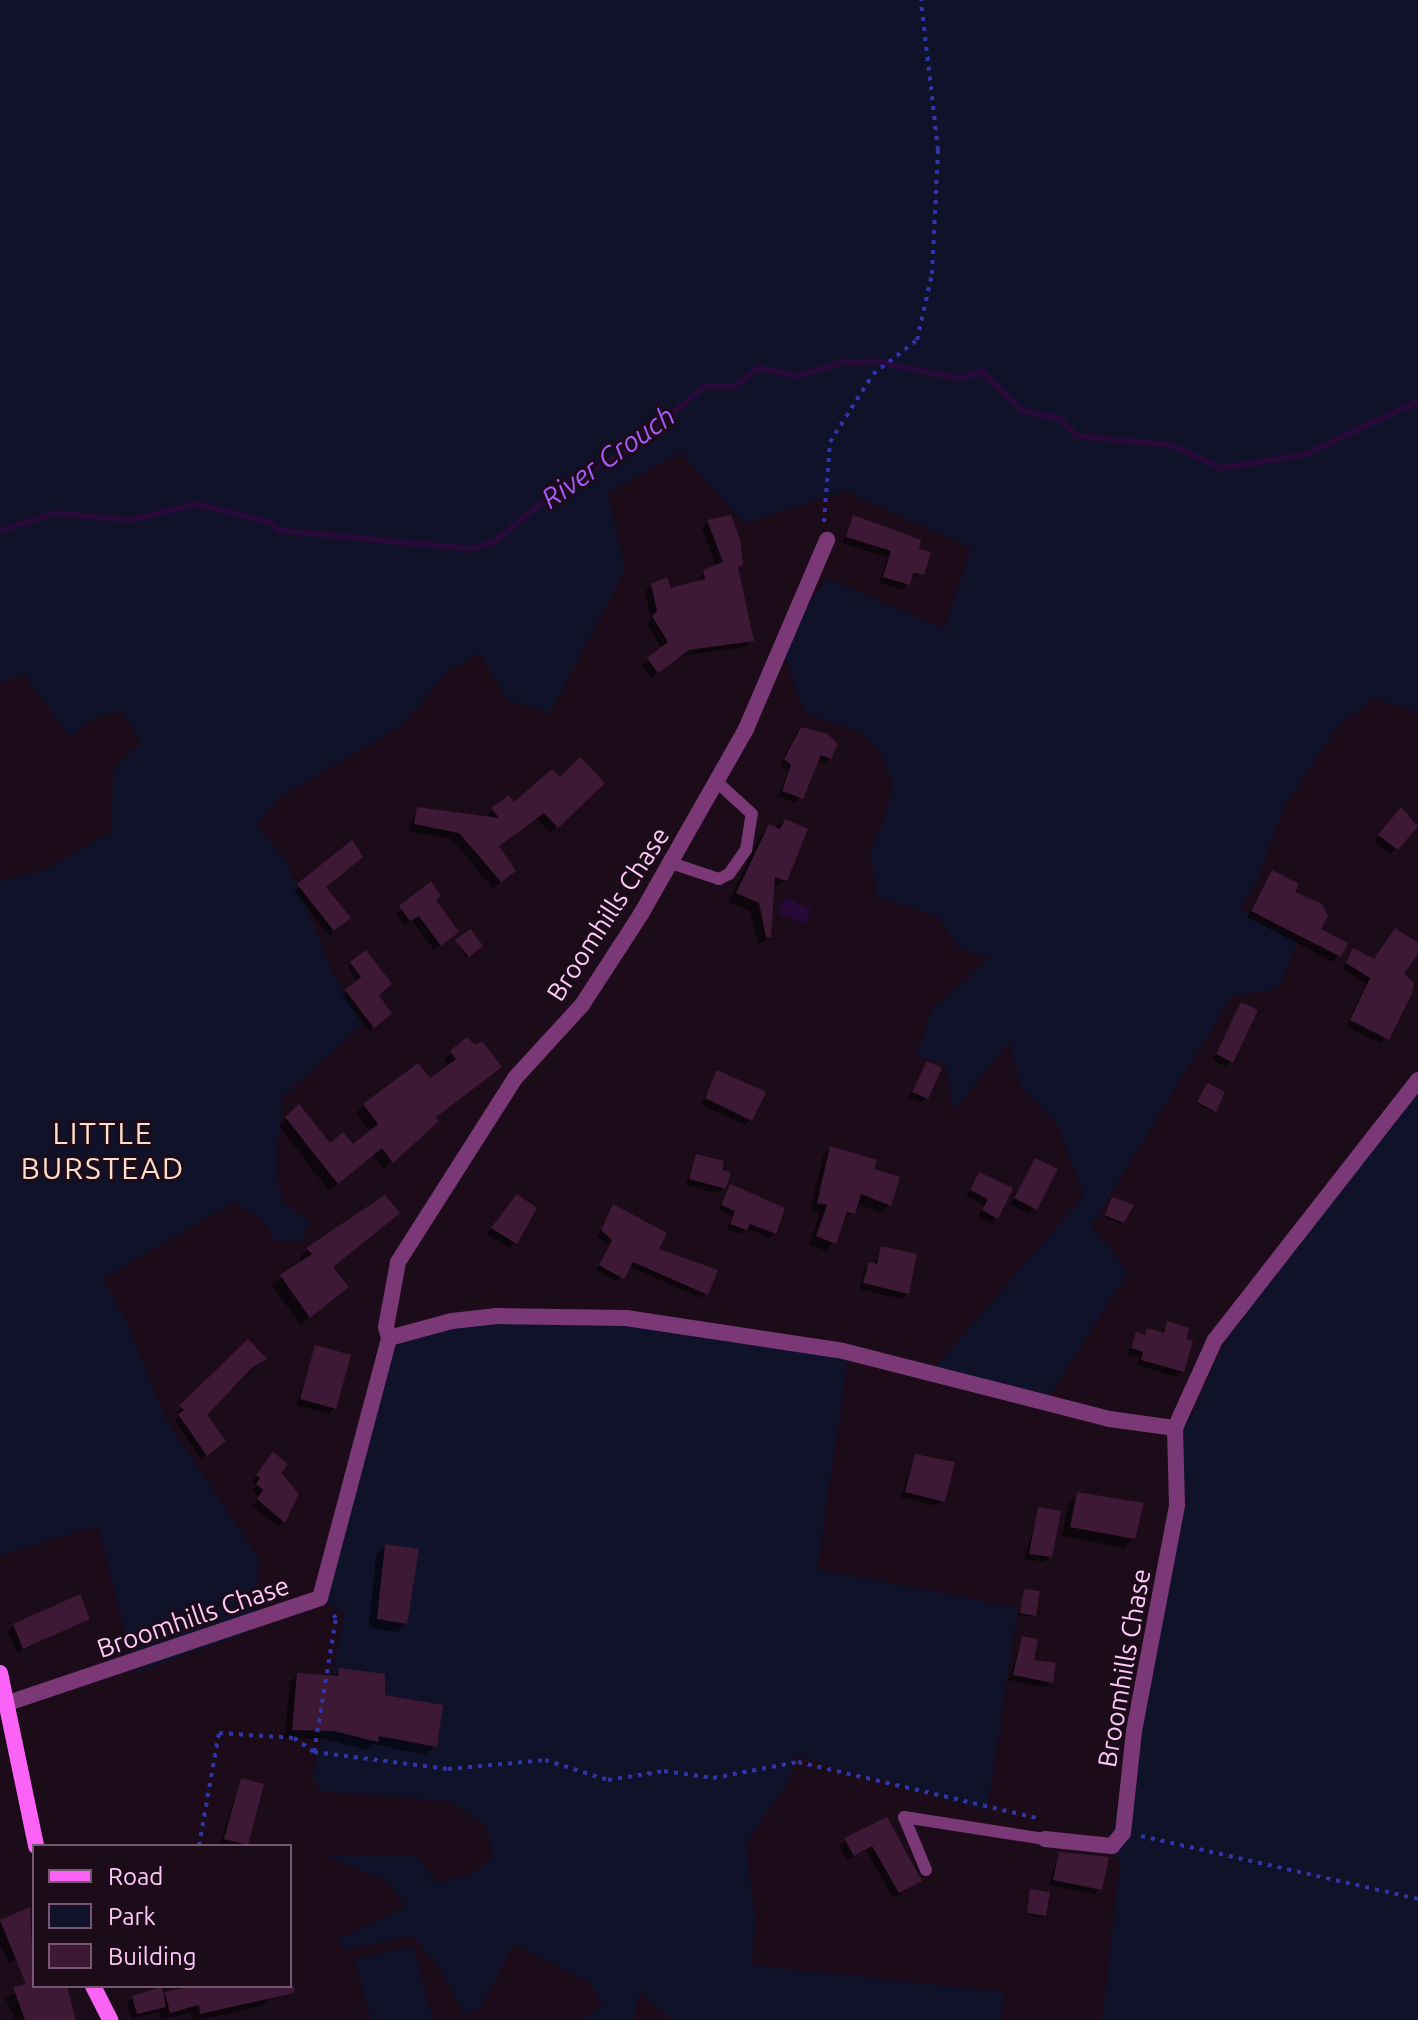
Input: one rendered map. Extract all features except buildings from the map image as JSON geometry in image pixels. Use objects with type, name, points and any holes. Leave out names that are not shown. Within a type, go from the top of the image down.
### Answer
[{"type":"street","name":"Broomhills Chase","points":[[8,1703],[320,1598],[389,1338],[386,1327],[398,1262],[516,1077],[582,1005],[671,863],[718,783],[827,540]]},
{"type":"street","name":"Broomhills Chase","points":[[1123,1833],[1134,1731],[1177,1505],[1175,1428],[1215,1340],[1418,1080]]},
{"type":"street","points":[[389,1338],[497,1316],[626,1318],[843,1351],[1110,1419],[1175,1428]]},
{"type":"street","points":[[0,1673],[36,1844]]},
{"type":"street","points":[[1045,1839],[1112,1846],[1123,1833]]},
{"type":"street","points":[[94,1988],[110,2020]]},
{"type":"lane","points":[[671,863],[719,879],[729,874],[746,850],[752,814],[718,783]]},
{"type":"lane","points":[[926,1870],[904,1817],[1045,1839]]},
{"type":"path","points":[[827,540],[822,508],[830,442],[873,374],[903,354],[917,340],[932,274],[939,196],[921,0]]},
{"type":"path","points":[[314,1752],[336,1618],[320,1598]]},
{"type":"path","points":[[199,1844],[219,1733],[294,1738],[314,1752],[448,1769],[545,1760],[608,1780],[664,1771],[713,1778],[798,1762],[1046,1820]]},
{"type":"path","points":[[1123,1833],[1418,1899]]},
{"type":"green space","points":[[0,0],[1418,0],[1418,712],[1373,698],[1336,729],[1284,807],[1258,879],[1240,909],[1297,942],[1278,989],[1232,996],[1091,1226],[1128,1272],[1045,1403],[930,1373],[1084,1196],[1059,1127],[1020,1087],[1010,1042],[954,1110],[946,1065],[916,1055],[932,1010],[990,958],[958,947],[937,916],[876,897],[871,850],[887,814],[893,781],[877,748],[858,732],[805,713],[781,645],[827,578],[944,629],[971,548],[846,491],[743,523],[681,452],[608,493],[625,570],[550,713],[507,700],[480,653],[449,670],[401,726],[278,798],[256,826],[285,858],[334,974],[363,1024],[283,1096],[276,1166],[282,1201],[309,1221],[301,1242],[273,1240],[263,1220],[234,1202],[102,1279],[126,1320],[166,1419],[259,1558],[254,1630],[135,1673],[98,1526],[0,1555],[0,881],[45,870],[112,831],[113,769],[141,743],[121,710],[93,719],[70,738],[24,675],[0,683]]},
{"type":"green space","points":[[1418,1080],[1418,2020],[1102,2020],[1120,1864],[1112,1846],[1113,1831],[1117,1807],[1124,1814],[1177,1505],[1175,1428],[1190,1419],[1230,1330]]},
{"type":"green space","points":[[626,1318],[850,1346],[817,1569],[1018,1608],[987,1811],[795,1756],[790,1780],[746,1843],[755,1918],[752,1965],[1004,1992],[1001,2020],[671,2020],[640,1991],[634,2020],[579,2020],[603,2006],[589,1983],[514,1944],[482,2006],[465,2016],[439,1967],[412,1936],[345,1950],[337,1940],[406,1907],[388,1882],[328,1856],[416,1856],[437,1883],[471,1874],[494,1857],[486,1825],[449,1801],[321,1791],[313,1778],[344,1614],[320,1598],[389,1338],[452,1321]]},
{"type":"green space","points":[[413,1945],[433,2020],[371,2020],[355,1960]]},
{"type":"shaded area","points":[[786,897],[811,910],[805,924],[777,913]]},
{"type":"waterway","name":"River Crouch","points":[[0,531],[55,513],[130,520],[197,504],[270,522],[278,530],[471,549],[495,541],[564,485],[627,451],[705,386],[734,386],[759,368],[798,376],[840,363],[874,361],[961,379],[981,371],[1021,410],[1061,419],[1077,436],[1171,445],[1221,468],[1304,455],[1418,401]]},
{"type":"district","name":"LITTLE BURSTEAD","points":[[103,1150]]}]
